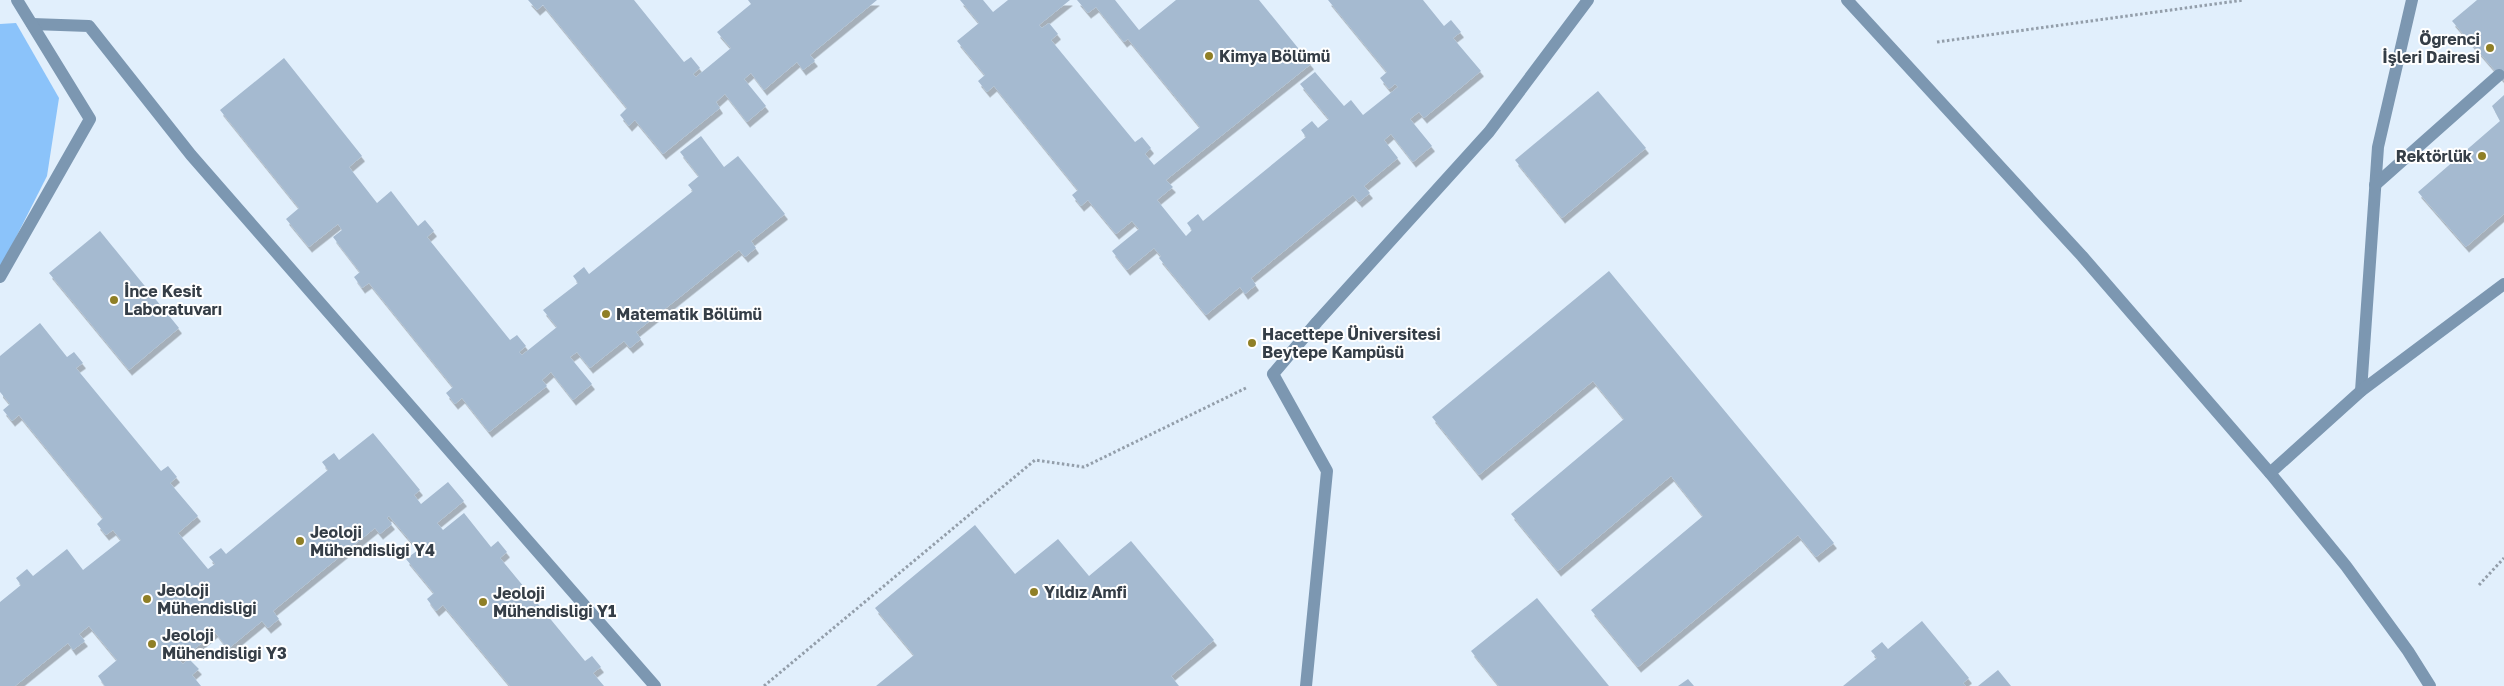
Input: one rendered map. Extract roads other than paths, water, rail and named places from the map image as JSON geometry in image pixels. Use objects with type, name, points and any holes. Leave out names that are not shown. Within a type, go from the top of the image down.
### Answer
[{"type":"street","points":[[0,277],[90,119],[17,0]]},
{"type":"street","points":[[1306,686],[1327,471],[1273,374],[1317,322],[1488,132],[1588,0]]},
{"type":"street","points":[[1847,0],[2082,256],[2270,473],[2346,566],[2408,651],[2430,686]]},
{"type":"street","points":[[2361,391],[2378,146],[2412,0]]},
{"type":"street","points":[[32,24],[89,26],[191,155],[655,686]]},
{"type":"street","points":[[2376,185],[2499,75]]},
{"type":"street","points":[[2270,473],[2361,391],[2503,286]]},
{"type":"place","name":"Öğrenci İşleri Dairesi","points":[[2490,48]]},
{"type":"place","name":"Kimya Bölümü","points":[[1209,56]]},
{"type":"place","name":"Rektörlük","points":[[2482,156]]},
{"type":"place","name":"İnce Kesit Laboratuvarı","points":[[114,300]]},
{"type":"place","name":"Matematik Bölümü","points":[[606,314]]},
{"type":"place","name":"Hacettepe Üniversitesi Beytepe Kampüsü","points":[[1252,343]]},
{"type":"place","name":"Jeoloji Mühendisliği Y4","points":[[300,541]]},
{"type":"place","name":"Yıldız Amfi","points":[[1034,592]]},
{"type":"place","name":"Jeoloji Mühendisliği","points":[[147,599]]},
{"type":"place","name":"Jeoloji Mühendisliği Y1","points":[[483,602]]},
{"type":"place","name":"Jeoloji Mühendisliği Y3","points":[[152,644]]}]
